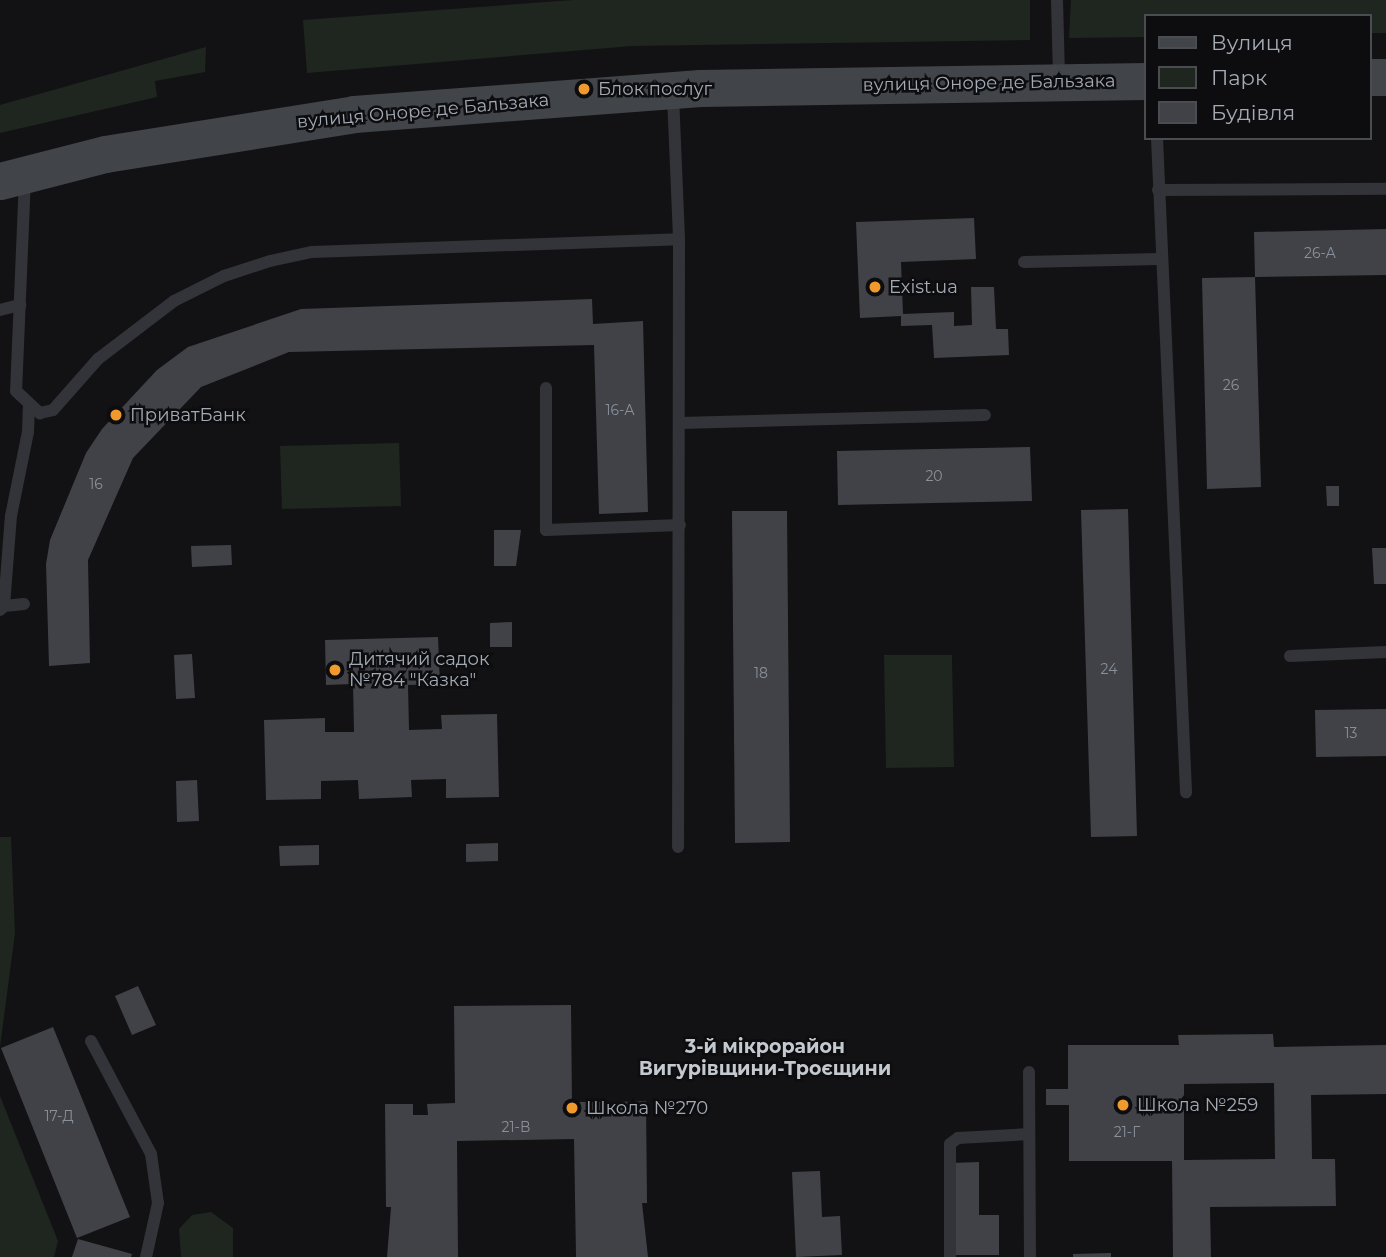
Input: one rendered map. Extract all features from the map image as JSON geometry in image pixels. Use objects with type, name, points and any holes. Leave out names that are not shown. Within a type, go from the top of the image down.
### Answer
[{"type":"street","name":"вулиця Оноре де Бальзака","points":[[12,178],[105,153],[314,119],[673,91],[1144,81]]},
{"type":"lane","points":[[1057,0],[1059,82]]},
{"type":"lane","points":[[673,91],[680,239],[678,846]]},
{"type":"lane","points":[[1157,140],[1160,259],[1186,792]]},
{"type":"lane","points":[[12,178],[20,305],[16,391],[40,413],[53,410],[127,333],[174,301],[224,276],[270,261],[312,252],[680,239]]},
{"type":"lane","points":[[1158,190],[1386,189]]},
{"type":"lane","points":[[1024,262],[1160,259]]},
{"type":"lane","points":[[0,310],[20,305]]},
{"type":"lane","points":[[546,388],[546,530],[680,525]]},
{"type":"lane","points":[[24,604],[2,608],[11,516],[28,432],[29,405]]},
{"type":"lane","points":[[680,424],[985,415]]},
{"type":"lane","points":[[1290,656],[1386,652]]},
{"type":"lane","points":[[91,1041],[151,1154],[158,1203],[146,1257]]},
{"type":"lane","points":[[1029,1072],[1030,1257]]},
{"type":"lane","points":[[950,1257],[950,1144],[958,1138],[1029,1134]]},
{"type":"green space","points":[[573,0],[1030,0],[1030,40],[632,46],[307,73],[303,20]]},
{"type":"green space","points":[[1071,0],[1386,0],[1386,33],[1372,33],[1372,14],[1144,14],[1144,37],[1069,38]]},
{"type":"green space","points":[[206,47],[205,72],[155,81],[157,97],[0,133],[0,105]]},
{"type":"green space","points":[[399,443],[401,506],[282,509],[280,446]]},
{"type":"green space","points":[[884,655],[952,655],[954,767],[886,768]]},
{"type":"green space","points":[[0,837],[11,837],[15,933],[0,1047]]},
{"type":"green space","points":[[0,1096],[58,1241],[54,1257],[0,1257]]},
{"type":"green space","points":[[211,1212],[233,1228],[233,1257],[181,1257],[179,1229],[192,1215]]},
{"type":"building","points":[[974,218],[976,259],[901,262],[903,314],[954,312],[954,326],[972,325],[971,287],[994,287],[996,329],[1008,329],[1009,355],[934,358],[932,325],[901,326],[901,316],[860,318],[856,222]]},
{"type":"building","points":[[1386,229],[1386,275],[1255,277],[1254,232]]},
{"type":"building","points":[[1255,277],[1261,487],[1207,489],[1202,278]]},
{"type":"building","points":[[592,299],[593,324],[643,321],[648,512],[599,514],[594,345],[289,352],[201,387],[133,458],[88,560],[90,663],[49,666],[46,564],[50,540],[86,453],[102,429],[157,370],[188,347],[301,309]]},
{"type":"building","points":[[1030,447],[1032,501],[838,505],[837,451]]},
{"type":"building","points":[[1326,486],[1339,486],[1339,506],[1327,506]]},
{"type":"building","points":[[1128,509],[1137,836],[1091,837],[1081,510]]},
{"type":"building","points":[[732,511],[787,511],[790,842],[735,843]]},
{"type":"building","points":[[494,530],[521,530],[516,566],[494,566]]},
{"type":"building","points":[[231,545],[232,565],[192,567],[191,546]]},
{"type":"building","points":[[1372,548],[1386,548],[1386,584],[1374,584]]},
{"type":"building","points":[[512,622],[512,647],[490,647],[490,623]]},
{"type":"building","points":[[438,637],[440,684],[408,685],[409,730],[442,729],[441,715],[497,714],[499,797],[446,798],[446,779],[411,780],[412,797],[359,799],[358,780],[321,781],[321,799],[266,800],[264,720],[325,718],[325,732],[354,732],[353,684],[326,685],[325,640]]},
{"type":"building","points":[[192,654],[195,698],[176,699],[174,655]]},
{"type":"building","points":[[1386,709],[1386,756],[1316,757],[1315,710]]},
{"type":"building","points":[[197,780],[199,821],[177,822],[176,781]]},
{"type":"building","points":[[498,843],[498,861],[466,862],[466,844]]},
{"type":"building","points":[[319,845],[319,865],[280,866],[279,846]]},
{"type":"building","points":[[138,986],[156,1025],[132,1035],[115,996]]},
{"type":"building","points":[[571,1005],[572,1102],[601,1102],[601,1114],[617,1114],[616,1102],[646,1101],[647,1203],[642,1203],[648,1257],[576,1257],[574,1139],[457,1141],[458,1257],[387,1257],[391,1207],[386,1207],[385,1104],[413,1104],[413,1115],[428,1115],[427,1104],[455,1103],[454,1006]]},
{"type":"building","points":[[53,1027],[130,1217],[77,1238],[1,1048]]},
{"type":"building","points":[[1273,1034],[1274,1047],[1386,1045],[1386,1094],[1311,1095],[1312,1159],[1335,1159],[1336,1206],[1210,1207],[1211,1257],[1173,1257],[1172,1161],[1069,1161],[1069,1105],[1046,1105],[1046,1089],[1068,1089],[1068,1045],[1179,1045],[1178,1035]],"holes":[[[1274,1083],[1275,1159],[1184,1160],[1184,1084]]]},
{"type":"building","points":[[979,1162],[979,1215],[999,1215],[999,1255],[952,1255],[951,1163]]},
{"type":"building","points":[[820,1171],[822,1217],[840,1216],[842,1255],[796,1257],[792,1172]]},
{"type":"building","points":[[78,1239],[132,1254],[131,1257],[72,1257]]},
{"type":"building","points":[[1111,1253],[1111,1257],[1073,1257],[1073,1254]]},
{"type":"place","name":"Блок послуг","points":[[584,89]]},
{"type":"place","name":"Exist.ua","points":[[875,287]]},
{"type":"place","name":"ПриватБанк","points":[[116,415]]},
{"type":"place","name":"Дитячий садок №784 \"Казка\"","points":[[335,670]]},
{"type":"place","name":"Школа №259","points":[[1123,1105]]},
{"type":"place","name":"Школа №270","points":[[572,1108]]},
{"type":"district","name":"3-й мікрорайон Вигурівщини-Троєщини","points":[[765,1058]]}]
